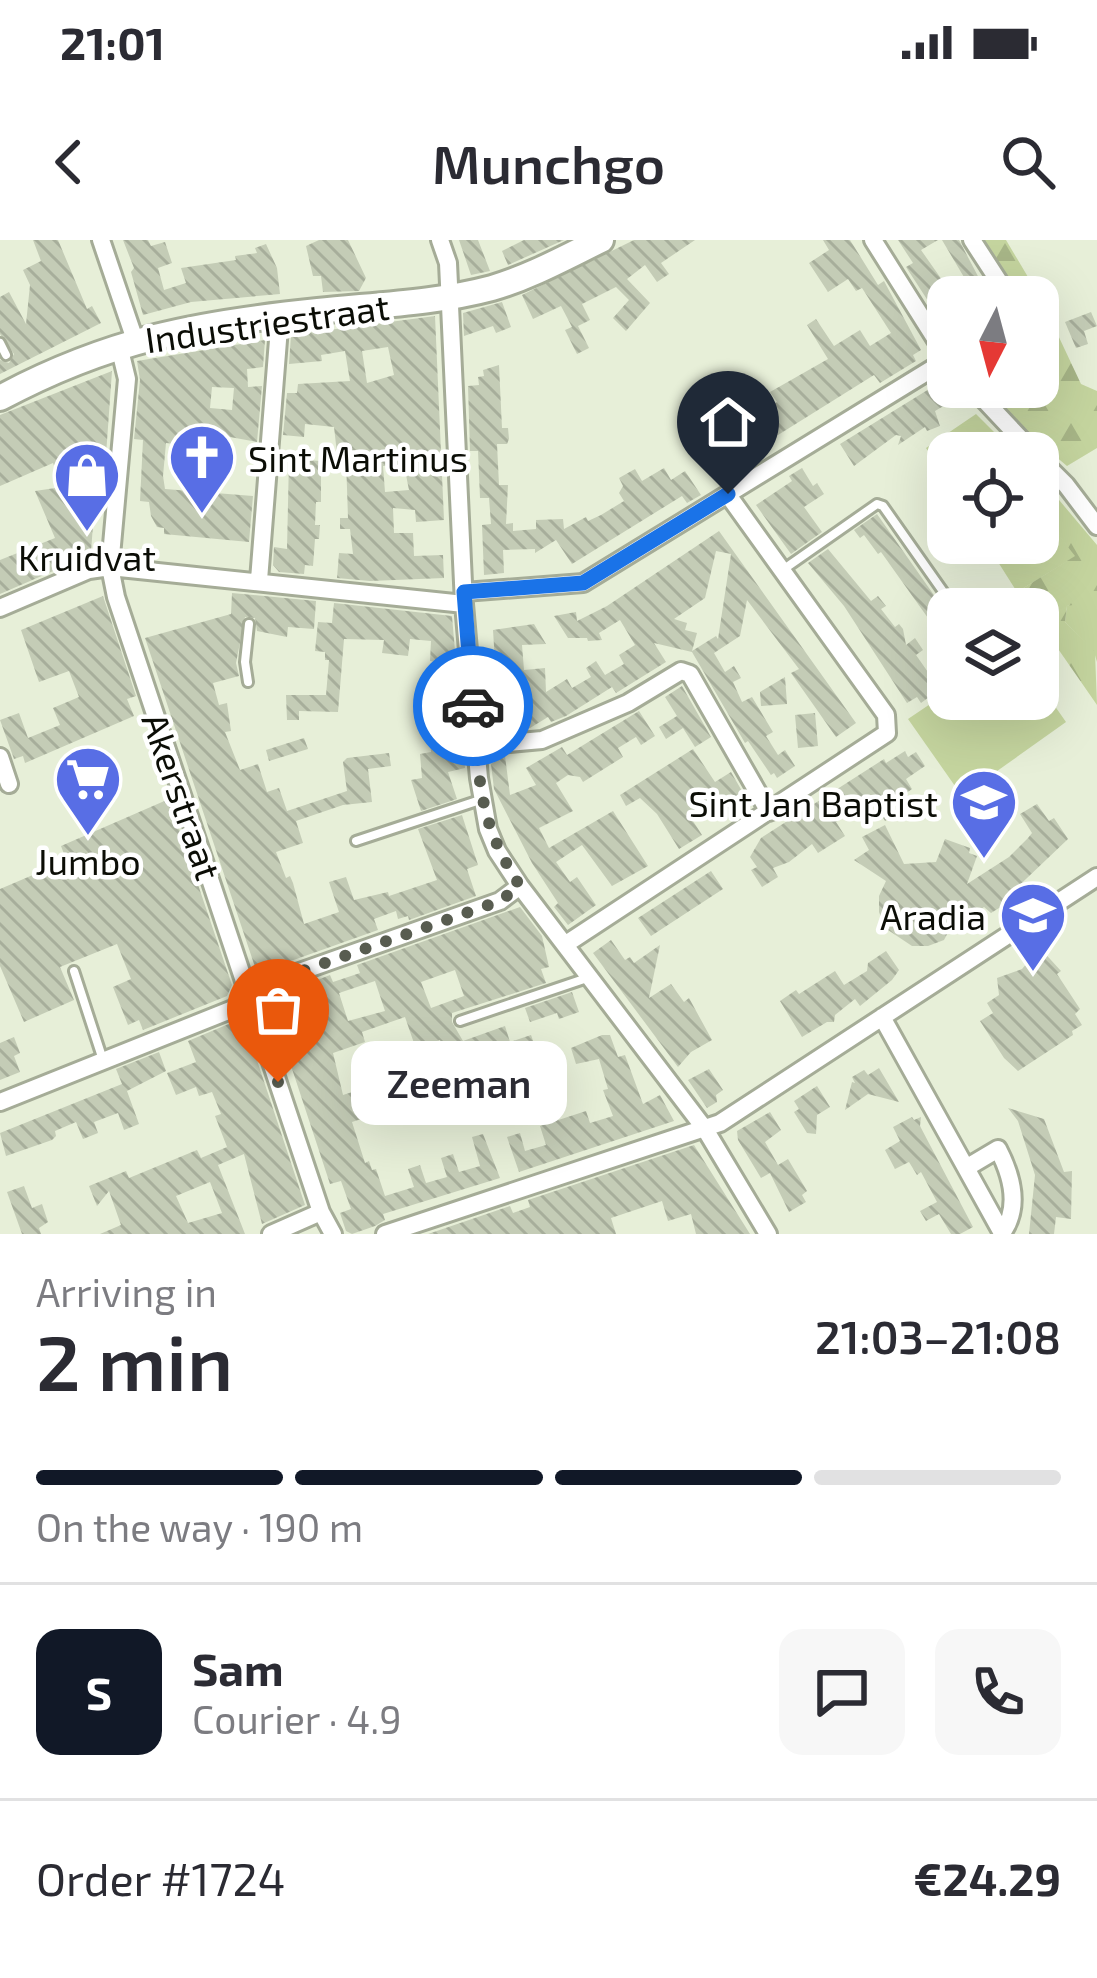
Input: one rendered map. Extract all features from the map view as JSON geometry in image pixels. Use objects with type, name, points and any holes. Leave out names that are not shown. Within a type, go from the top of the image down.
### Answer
[{"type":"street","name":"Akerstraat","points":[[101,240],[127,343],[110,567],[116,597],[321,1212],[333,1234]]},
{"type":"street","points":[[440,240],[448,263],[464,598],[481,800],[497,851],[705,1129],[768,1234]]},
{"type":"street","name":"Industriestraat","points":[[12,384],[127,343],[205,325],[449,296],[516,280],[602,240]]},
{"type":"street","points":[[873,240],[927,326]]},
{"type":"street","points":[[972,240],[995,276]]},
{"type":"street","points":[[256,586],[280,315]]},
{"type":"street","points":[[0,608],[89,570],[110,567],[256,586],[464,598],[583,583],[927,372]]},
{"type":"street","points":[[992,408],[1015,432]]},
{"type":"street","points":[[1059,477],[1097,526]]},
{"type":"street","points":[[566,944],[884,736],[888,728],[886,715],[728,494]]},
{"type":"street","points":[[476,746],[542,740],[628,703],[681,670],[690,674],[770,812]]},
{"type":"street","points":[[0,757],[9,784]]},
{"type":"street","points":[[385,1234],[705,1129],[1097,877]]},
{"type":"street","points":[[0,1102],[233,1009],[271,982],[500,901],[520,886]]},
{"type":"street","points":[[882,1017],[966,1168]]},
{"type":"street","points":[[271,1234],[321,1212]]},
{"type":"lane","points":[[0,343],[6,355]]},
{"type":"lane","points":[[782,570],[877,504],[941,588]]},
{"type":"lane","points":[[248,682],[249,624]]},
{"type":"lane","points":[[356,841],[481,800]]},
{"type":"lane","points":[[74,970],[103,1061]]},
{"type":"lane","points":[[460,1021],[590,977]]},
{"type":"green space","points":[[979,240],[1006,240],[1027,276],[1001,276]]},
{"type":"green space","points":[[1059,337],[1081,384],[1097,391],[1097,448],[1067,466],[1059,459],[1059,432],[1023,429],[1004,408],[1059,408]]},
{"type":"green space","points":[[976,414],[994,432],[950,432]]},
{"type":"green space","points":[[1059,500],[1097,545],[1097,601],[1067,606],[1065,622],[1095,652],[1097,705],[1059,650],[1059,588],[1023,588],[1075,556],[1059,536]]},
{"type":"green space","points":[[1059,535],[1076,556],[1024,588],[1014,588],[999,564],[1059,564]]},
{"type":"green space","points":[[1097,601],[1097,662],[1094,652],[1065,622],[1067,606]]},
{"type":"green space","points":[[927,706],[927,720],[1059,720],[1059,712],[1066,722],[962,796],[908,719]]},
{"type":"building","points":[[33,240],[58,240],[87,309],[92,306],[101,323],[0,374],[0,360],[9,363],[14,354],[0,334],[0,297],[9,292],[26,324],[30,285],[23,270],[41,261]]},
{"type":"building","points":[[123,240],[148,240],[151,246],[165,242],[172,263],[158,268],[164,290],[186,283],[181,268],[236,260],[235,256],[257,253],[255,248],[266,244],[277,268],[280,294],[191,302],[143,315]]},
{"type":"building","points":[[319,240],[348,240],[366,278],[359,291],[323,292],[321,276],[313,276],[306,246]]},
{"type":"building","points":[[459,240],[478,240],[490,271],[471,275]]},
{"type":"building","points":[[524,240],[564,240],[508,265],[502,251]]},
{"type":"building","points":[[634,240],[695,240],[661,263],[669,274],[657,282],[645,265],[627,279],[650,303],[626,331],[613,318],[629,300],[616,287],[582,304],[590,320],[578,326],[589,348],[577,354],[565,330],[572,327],[561,306],[533,319],[522,295]]},
{"type":"building","points":[[823,240],[850,240],[878,285],[884,281],[921,350],[913,355],[916,361],[880,383],[874,375],[717,473],[707,457],[731,443],[714,416],[727,408],[734,420],[751,412],[754,416],[777,402],[770,392],[828,359],[807,325],[816,319],[834,346],[860,330],[870,346],[891,333],[862,288],[856,291],[848,279],[828,292],[809,263],[829,250]]},
{"type":"building","points":[[898,240],[938,240],[921,250],[939,276],[927,276],[927,299],[906,267],[913,263]]},
{"type":"building","points":[[942,240],[959,240],[978,276],[963,276]]},
{"type":"building","points":[[502,302],[511,327],[496,333],[493,326],[464,336],[463,313]]},
{"type":"building","points":[[1091,312],[1097,326],[1084,331],[1088,344],[1076,348],[1065,322]]},
{"type":"building","points":[[435,316],[444,520],[416,522],[415,510],[393,508],[394,533],[413,533],[414,556],[443,555],[444,578],[337,578],[339,553],[353,554],[350,529],[340,529],[340,518],[348,518],[346,463],[338,462],[334,427],[305,424],[304,437],[283,435],[287,393],[297,393],[298,384],[350,381],[345,351],[321,355],[322,361],[289,364],[291,335]],"holes":[[[388,347],[394,375],[367,383],[362,351]],[[404,465],[409,490],[385,492],[383,466]]]},
{"type":"building","points":[[265,340],[263,367],[247,369],[248,387],[262,386],[257,442],[208,433],[208,439],[187,437],[186,445],[166,443],[163,476],[165,489],[253,496],[249,542],[164,534],[151,516],[149,502],[140,501],[143,440],[134,439],[140,380],[137,361]],"holes":[[[212,387],[234,388],[232,410],[210,408]]]},
{"type":"building","points":[[499,365],[502,428],[508,428],[509,439],[507,444],[497,444],[499,485],[508,485],[506,524],[513,523],[513,531],[536,529],[536,520],[563,519],[564,529],[601,515],[624,501],[619,478],[635,469],[642,481],[664,468],[671,480],[685,471],[701,495],[687,503],[682,496],[572,564],[556,540],[535,553],[535,549],[503,550],[504,573],[484,575],[482,525],[491,524],[489,498],[480,498],[478,451],[470,451],[468,386],[479,385],[483,370]]},
{"type":"building","points":[[112,371],[102,511],[94,511],[91,552],[69,550],[72,558],[65,561],[67,565],[0,594],[0,560],[55,538],[35,491],[62,487],[53,463],[0,486],[0,415]]},
{"type":"building","points":[[927,390],[927,408],[940,408],[935,411],[940,426],[927,431],[925,427],[898,445],[901,436],[896,435],[854,466],[840,444]]},
{"type":"building","points":[[289,459],[321,461],[321,502],[316,502],[315,525],[320,525],[319,539],[315,539],[313,566],[305,565],[304,574],[279,572],[273,565],[274,547],[287,549]]},
{"type":"building","points":[[802,468],[824,494],[804,507],[822,532],[791,554],[756,505],[792,481],[789,476]]},
{"type":"building","points":[[877,514],[929,588],[927,617],[881,552],[854,530]]},
{"type":"building","points":[[719,531],[856,723],[836,737],[791,673],[799,669],[747,600],[740,636],[714,653],[725,672],[734,666],[741,678],[733,682],[742,702],[752,697],[773,732],[766,736],[778,755],[785,750],[795,766],[777,778],[745,743],[692,652],[654,643],[666,662],[616,693],[612,687],[566,716],[551,722],[548,717],[530,728],[504,730],[499,726],[493,630],[534,624],[546,644],[522,645],[524,670],[545,668],[546,692],[567,679],[572,688],[591,677],[586,668],[596,661],[605,675],[624,664],[619,655],[635,645],[620,620],[599,633],[602,640],[588,641],[568,638],[554,616],[576,612],[577,621]],"holes":[[[716,551],[731,554],[718,639],[692,651],[697,633],[685,630],[687,623],[674,619],[705,598]]]},
{"type":"building","points":[[828,549],[871,601],[878,596],[886,606],[881,609],[895,627],[899,624],[903,629],[906,645],[915,638],[923,650],[916,655],[927,671],[927,699],[921,703],[917,697],[907,703],[844,606],[808,563]]},
{"type":"building","points":[[232,593],[316,601],[314,629],[288,627],[287,637],[257,631],[255,618],[245,617],[236,663],[239,676],[213,683],[219,705],[227,703],[231,731],[225,732],[240,770],[258,764],[267,792],[279,788],[287,811],[347,791],[343,762],[347,758],[389,753],[391,766],[368,769],[372,802],[343,805],[296,821],[303,843],[276,852],[286,878],[290,876],[293,883],[304,924],[339,912],[329,882],[346,877],[354,900],[388,892],[389,896],[437,880],[418,829],[462,815],[478,865],[467,869],[476,896],[409,920],[408,916],[398,919],[396,911],[374,919],[378,930],[257,973],[145,638],[231,614]]},
{"type":"building","points":[[103,596],[136,696],[127,699],[134,716],[25,763],[23,756],[14,759],[0,720],[19,713],[28,738],[60,725],[53,708],[79,697],[69,671],[39,682],[21,630]]},
{"type":"building","points":[[334,603],[452,616],[465,768],[448,772],[457,799],[421,811],[411,780],[422,778],[420,754],[431,752],[428,712],[422,713],[420,690],[432,689],[431,641],[410,639],[408,656],[382,653],[384,640],[344,639],[338,712],[299,711],[299,720],[287,720],[286,695],[326,695],[329,660],[325,652],[315,651],[318,622],[332,623]]},
{"type":"building","points":[[785,677],[787,704],[761,706],[760,692]]},
{"type":"building","points":[[682,686],[711,737],[695,747],[683,728],[666,739],[659,727],[677,716],[665,697]]},
{"type":"building","points":[[639,711],[655,736],[641,745],[636,737],[618,748],[623,757],[583,782],[568,775],[556,783],[573,811],[539,828],[549,848],[613,811],[648,866],[612,886],[582,845],[556,862],[570,882],[577,877],[596,905],[568,925],[554,907],[558,903],[494,789],[491,764],[505,756],[510,795],[536,785],[526,768],[562,747],[567,755]]},
{"type":"building","points":[[815,713],[818,746],[798,748],[795,715]]},
{"type":"building","points":[[304,738],[308,749],[269,761],[266,750]]},
{"type":"building","points":[[693,749],[715,782],[731,772],[750,805],[728,819],[718,802],[691,818],[702,835],[679,849],[657,814],[640,798],[626,806],[620,795]]},
{"type":"building","points":[[905,751],[908,757],[916,752],[925,766],[906,779],[912,789],[891,804],[897,813],[885,821],[873,802],[864,804],[836,822],[845,836],[818,853],[812,844],[773,868],[778,877],[762,887],[751,870],[757,867],[750,857],[761,838],[884,759],[886,763]]},
{"type":"building","points":[[169,799],[232,985],[227,996],[143,1030],[139,1020],[128,1025],[113,987],[131,979],[117,944],[60,967],[74,1000],[24,1022],[0,966],[0,889],[61,863],[61,846]]},
{"type":"building","points":[[1037,804],[1068,839],[1008,896],[1012,900],[991,913],[984,907],[969,919],[961,908],[944,940],[928,946],[912,946],[885,928],[879,896],[886,881],[854,860],[869,850],[862,837],[885,825],[904,864],[936,862],[945,839],[970,848],[969,853],[977,856],[967,884],[1009,857],[1028,838],[1032,833],[1020,814]]},
{"type":"building","points":[[711,871],[723,889],[651,936],[638,918]]},
{"type":"building","points":[[520,907],[542,936],[549,967],[541,969],[546,983],[452,1013],[463,1041],[505,1026],[510,1042],[531,1035],[537,1052],[491,1064],[489,1057],[459,1067],[456,1057],[448,1060],[440,1040],[416,1049],[405,1017],[362,1032],[365,1042],[333,1053],[343,1095],[386,1081],[395,1108],[352,1122],[365,1163],[369,1161],[372,1170],[376,1169],[385,1196],[414,1187],[408,1169],[420,1165],[426,1183],[447,1177],[441,1158],[453,1154],[459,1172],[480,1166],[472,1137],[483,1134],[500,1178],[383,1214],[385,1220],[352,1234],[346,1231],[340,1213],[351,1209],[341,1181],[330,1184],[269,999],[330,975],[333,982],[360,973],[357,965]],"holes":[[[455,970],[464,996],[431,1008],[421,982]],[[375,981],[385,1011],[348,1021],[339,993]]]},
{"type":"building","points":[[611,940],[625,960],[630,957],[634,963],[660,945],[649,998],[671,984],[684,1002],[689,998],[712,1040],[691,1052],[678,1067],[593,953]]},
{"type":"building","points":[[1040,948],[1061,971],[1057,974],[1080,1009],[1075,1014],[1082,1025],[1018,1071],[980,1021],[993,1013],[987,1003],[999,995],[997,978],[1022,969]]},
{"type":"building","points":[[886,951],[899,970],[892,980],[860,1006],[855,999],[835,1015],[834,1022],[802,1037],[780,1001],[835,971],[844,985]]},
{"type":"building","points":[[572,992],[579,1012],[530,1022],[525,1008]]},
{"type":"building","points":[[243,1018],[305,1205],[262,1224],[244,1154],[218,1165],[245,1234],[100,1234],[121,1225],[109,1191],[97,1206],[89,1186],[126,1171],[129,1178],[197,1150],[201,1158],[227,1147],[212,1092],[199,1096],[196,1087],[176,1095],[167,1073],[196,1062],[188,1041]],"holes":[[[210,1182],[222,1213],[188,1223],[176,1196]]]},
{"type":"building","points":[[610,1035],[618,1057],[625,1055],[643,1104],[660,1095],[674,1121],[519,1172],[507,1137],[520,1133],[525,1151],[546,1145],[540,1126],[586,1111],[590,1123],[613,1116],[599,1059],[576,1064],[571,1048]]},
{"type":"building","points":[[14,1037],[20,1072],[0,1080],[0,1043]]},
{"type":"building","points":[[159,1052],[166,1071],[127,1091],[139,1124],[124,1130],[118,1113],[94,1122],[98,1133],[83,1139],[76,1122],[55,1131],[52,1140],[6,1156],[0,1133],[122,1084],[116,1069]]},
{"type":"building","points":[[879,1068],[899,1102],[868,1094],[845,1110],[855,1083],[852,1077]]},
{"type":"building","points":[[709,1069],[723,1090],[707,1108],[688,1080]]},
{"type":"building","points":[[817,1086],[830,1107],[817,1115],[816,1134],[807,1133],[794,1112],[799,1109],[794,1101]]},
{"type":"building","points":[[1008,1108],[1044,1119],[1064,1172],[1072,1171],[1071,1219],[1056,1217],[1054,1234],[1029,1234],[1035,1175],[1018,1121]]},
{"type":"building","points":[[770,1112],[781,1130],[765,1142],[778,1165],[788,1159],[807,1191],[802,1195],[806,1202],[789,1212],[770,1173],[761,1178],[738,1140],[737,1131]]},
{"type":"building","points":[[921,1117],[920,1126],[973,1227],[960,1234],[951,1234],[939,1214],[926,1221],[920,1211],[937,1202],[921,1172],[917,1175],[909,1162],[895,1169],[885,1150],[900,1141],[893,1127]]},
{"type":"building","points":[[694,1145],[750,1234],[696,1234],[691,1214],[668,1221],[662,1201],[611,1218],[616,1234],[428,1234],[510,1206],[513,1213],[530,1207],[528,1200]]},
{"type":"building","points":[[24,1186],[32,1208],[42,1204],[48,1222],[39,1228],[41,1234],[22,1234],[7,1192]]},
{"type":"way so far","points":[[278,1082],[250,996],[271,982],[500,901],[520,886],[497,851],[483,814],[473,706]]},
{"type":"place","name":"Sint Martinus","points":[[202,516]]},
{"type":"place","name":"Kruidvat","points":[[87,534]]},
{"type":"place","name":"Jumbo","points":[[88,838]]},
{"type":"place","name":"Sint Jan Baptist","points":[[984,861]]},
{"type":"place","name":"Aradia","points":[[1033,974]]},
{"type":"place","name":"Zeeman","points":[[278,1082]]},
{"type":"route","points":[[473,706],[464,592],[583,583],[728,494]]}]
